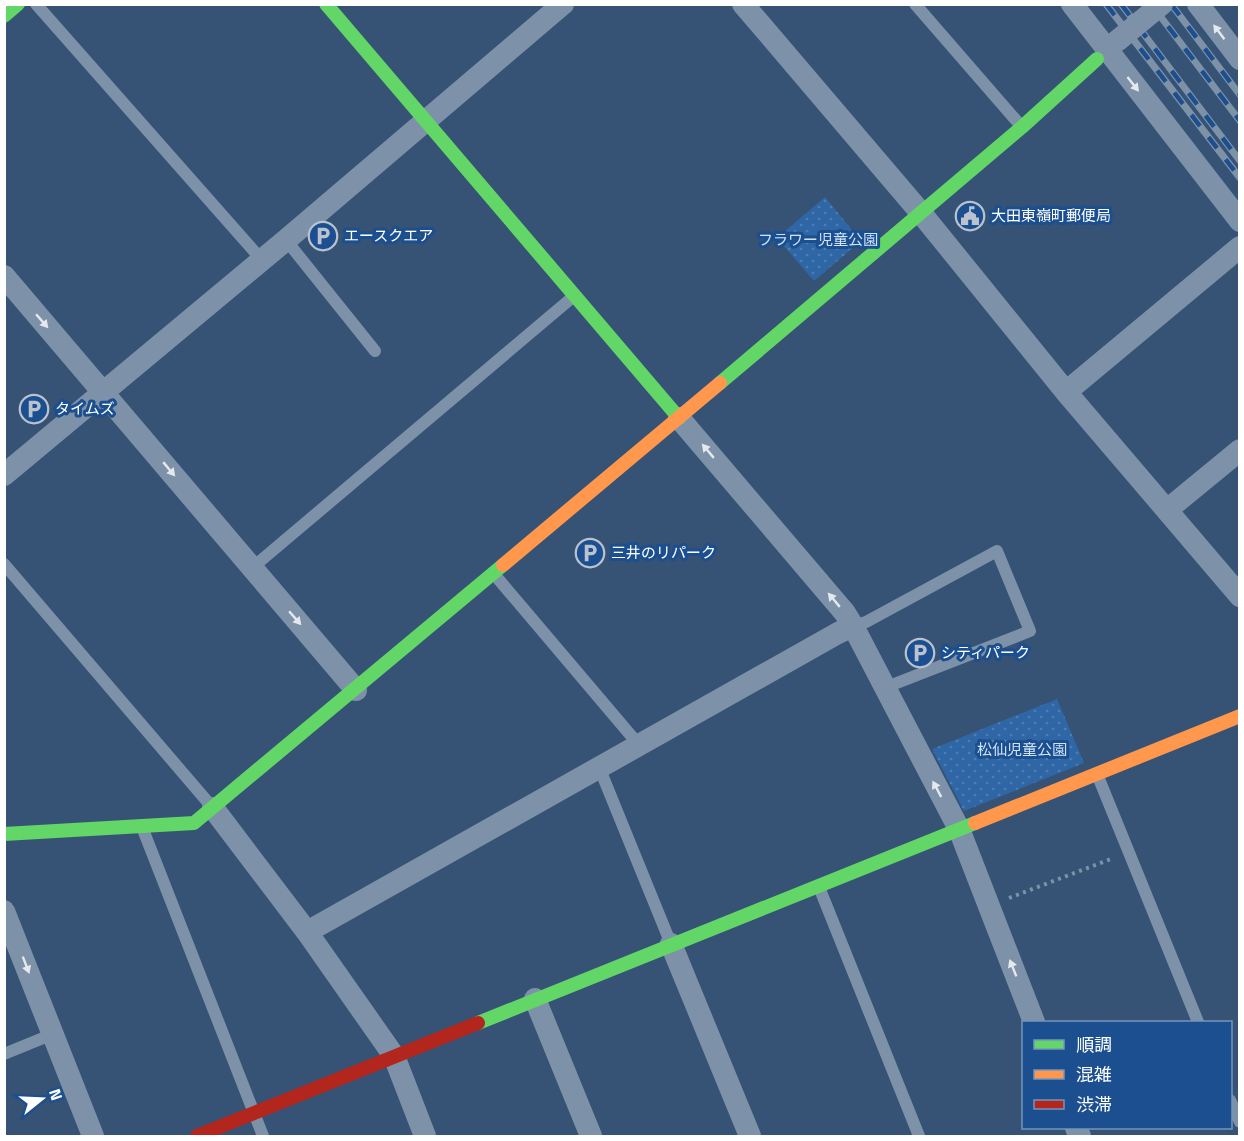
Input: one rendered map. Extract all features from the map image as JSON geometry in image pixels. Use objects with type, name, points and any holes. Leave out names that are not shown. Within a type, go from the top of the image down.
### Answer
[{"type":"street","points":[[4,16],[18,4]]},
{"type":"street","points":[[326,4],[845,613],[959,829],[1033,1021]]},
{"type":"street","points":[[4,475],[105,393],[563,4]]},
{"type":"street","points":[[742,4],[921,213],[1066,392],[1239,596]]},
{"type":"street","points":[[1072,4],[1239,221]]},
{"type":"street","points":[[4,834],[194,823],[680,418],[839,280],[1022,127],[1162,4]]},
{"type":"street","points":[[1198,4],[1239,59]]},
{"type":"street","points":[[1066,392],[1239,247]]},
{"type":"street","points":[[4,276],[356,690]]},
{"type":"street","points":[[1167,510],[1239,450]]},
{"type":"street","points":[[307,932],[853,626]]},
{"type":"street","points":[[197,1137],[670,944],[1239,717]]},
{"type":"street","points":[[213,808],[307,932],[394,1056],[425,1137]]},
{"type":"street","points":[[4,910],[93,1137]]},
{"type":"street","points":[[670,944],[750,1137]]},
{"type":"street","points":[[535,999],[591,1137]]},
{"type":"lane","points":[[36,4],[261,260]]},
{"type":"lane","points":[[915,4],[1022,127]]},
{"type":"lane","points":[[286,240],[375,351]]},
{"type":"lane","points":[[252,568],[574,296]]},
{"type":"lane","points":[[853,626],[866,622],[997,551],[1030,631],[884,688]]},
{"type":"lane","points":[[4,564],[213,808]]},
{"type":"lane","points":[[494,574],[639,745]]},
{"type":"lane","points":[[599,767],[670,944]]},
{"type":"lane","points":[[1096,774],[1197,1021]]},
{"type":"lane","points":[[142,826],[263,1137]]},
{"type":"lane","points":[[818,885],[919,1137]]},
{"type":"lane","points":[[4,1054],[53,1034]]},
{"type":"lane","points":[[1232,1105],[1239,1122]]},
{"type":"path","points":[[988,906],[1129,852]]},
{"type":"green space","name":"フラワー児童公園","points":[[825,197],[861,241],[814,281],[777,238]]},
{"type":"green space","name":"松仙児童公園","points":[[1057,699],[1084,763],[964,811],[932,749]]},
{"type":"railway","points":[[1106,4],[1240,178]]},
{"type":"railway","points":[[1121,4],[1240,161]]},
{"type":"railway","points":[[1151,4],[1240,121]]},
{"type":"railway","points":[[1171,4],[1240,95]]},
{"type":"traffic: fast","points":[[4,16],[18,4]]},
{"type":"traffic: fast","points":[[326,4],[679,418]]},
{"type":"traffic: fast","points":[[720,383],[1022,127],[1097,59]]},
{"type":"traffic: fast","points":[[4,834],[194,823],[503,565]]},
{"type":"traffic: fast","points":[[478,1023],[975,823]]},
{"type":"traffic: slow","points":[[503,565],[720,383]]},
{"type":"traffic: slow","points":[[975,823],[1240,716]]},
{"type":"traffic: jam","points":[[197,1136],[478,1023]]},
{"type":"place","name":"大田東嶺町郵便局","points":[[970,216]]},
{"type":"place","name":"エースクエア","points":[[323,236]]},
{"type":"place","name":"タイムズ","points":[[34,409]]},
{"type":"place","name":"三井のリパーク","points":[[590,553]]},
{"type":"place","name":"シティパーク","points":[[920,653]]}]
